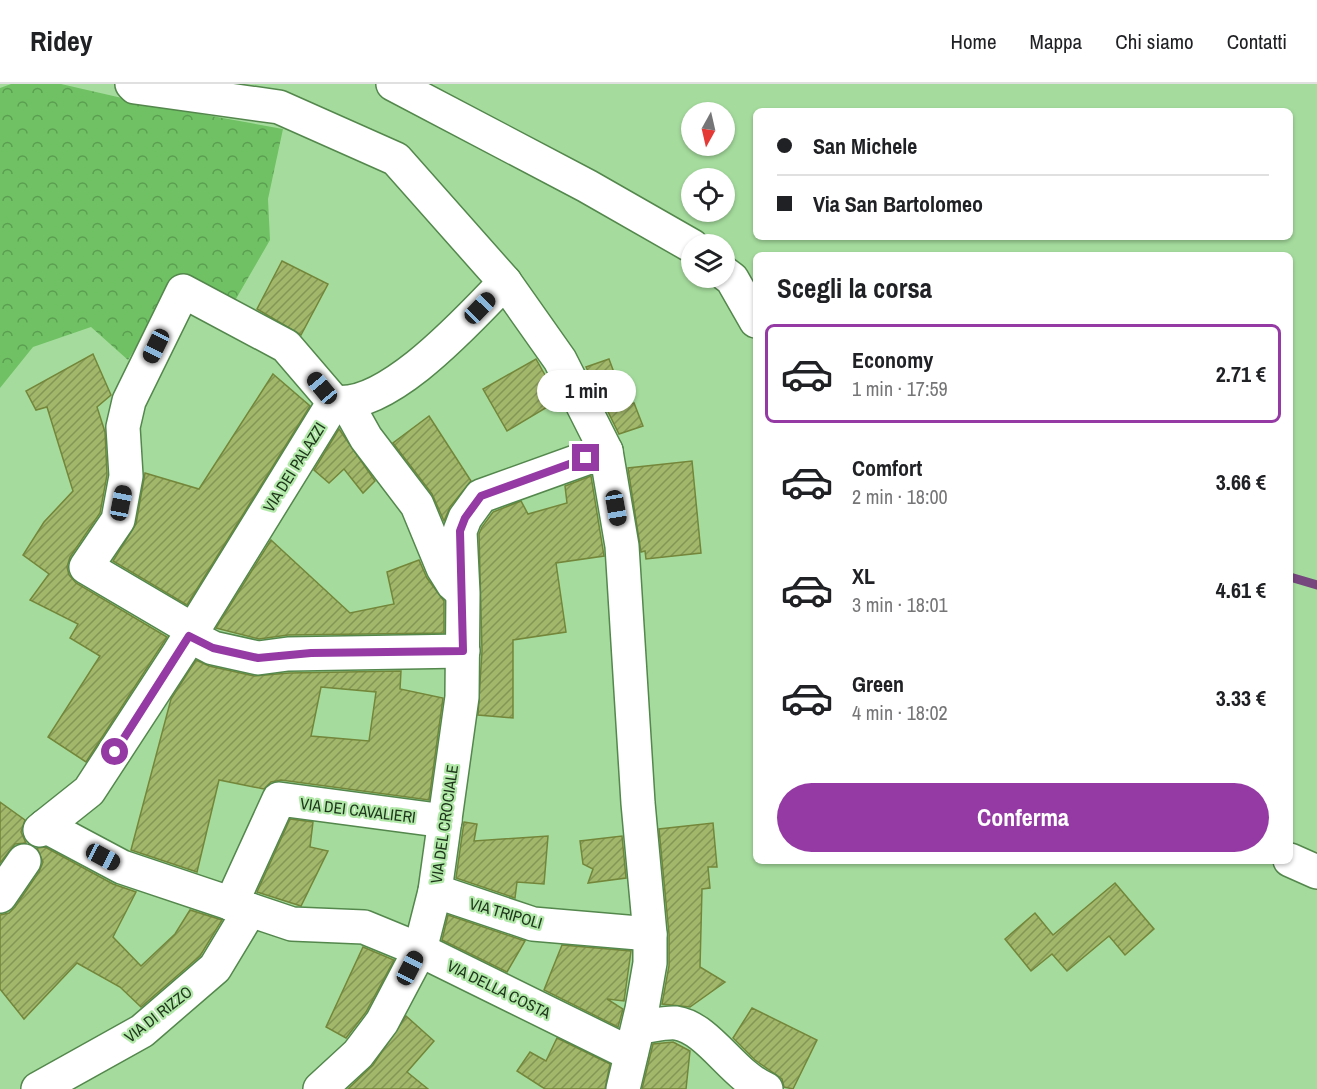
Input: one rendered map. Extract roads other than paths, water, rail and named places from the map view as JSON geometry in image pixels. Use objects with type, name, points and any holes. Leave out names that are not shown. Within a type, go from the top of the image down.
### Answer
[{"type":"street","points":[[132,84],[135,87],[279,107],[396,159],[505,282],[560,360],[606,451],[622,546],[638,803],[650,934],[650,963],[623,1089]]},
{"type":"street","points":[[393,84],[587,186],[681,240]]},
{"type":"street","points":[[340,403],[390,387],[454,334],[505,282]]},
{"type":"street","points":[[735,284],[753,316]]},
{"type":"street","points":[[463,593],[453,584],[443,568],[417,506],[340,403],[286,346],[183,291],[129,401],[123,427],[126,476],[118,520],[86,567],[187,640],[213,648],[258,658],[311,653],[463,651]]},
{"type":"street","name":"VIA DEI PALAZZI","points":[[43,828],[89,791],[340,403]]},
{"type":"street","name":"VIA DEL CROCIALE","points":[[320,1089],[358,1053],[382,1022],[420,950],[435,891],[462,697],[463,593],[460,531],[465,518],[481,496],[606,451]]},
{"type":"street","name":"VIA DEI CAVALIERI","points":[[240,907],[279,800],[445,821]]},
{"type":"street","name":"VIA DELLA COSTA","points":[[43,828],[122,867],[292,924],[364,927],[635,1041]]},
{"type":"street","points":[[0,896],[24,861]]},
{"type":"street","points":[[1293,861],[1317,872]]},
{"type":"street","name":"VIA TRIPOLI","points":[[435,891],[532,924],[650,934]]},
{"type":"street","name":"VIA DI RIZZO","points":[[38,1089],[142,1031],[215,968],[240,907]]},
{"type":"street","points":[[635,1041],[674,1023],[692,1028],[728,1062],[766,1089]]},
{"type":"waterway","points":[[1293,578],[1317,585]]}]
